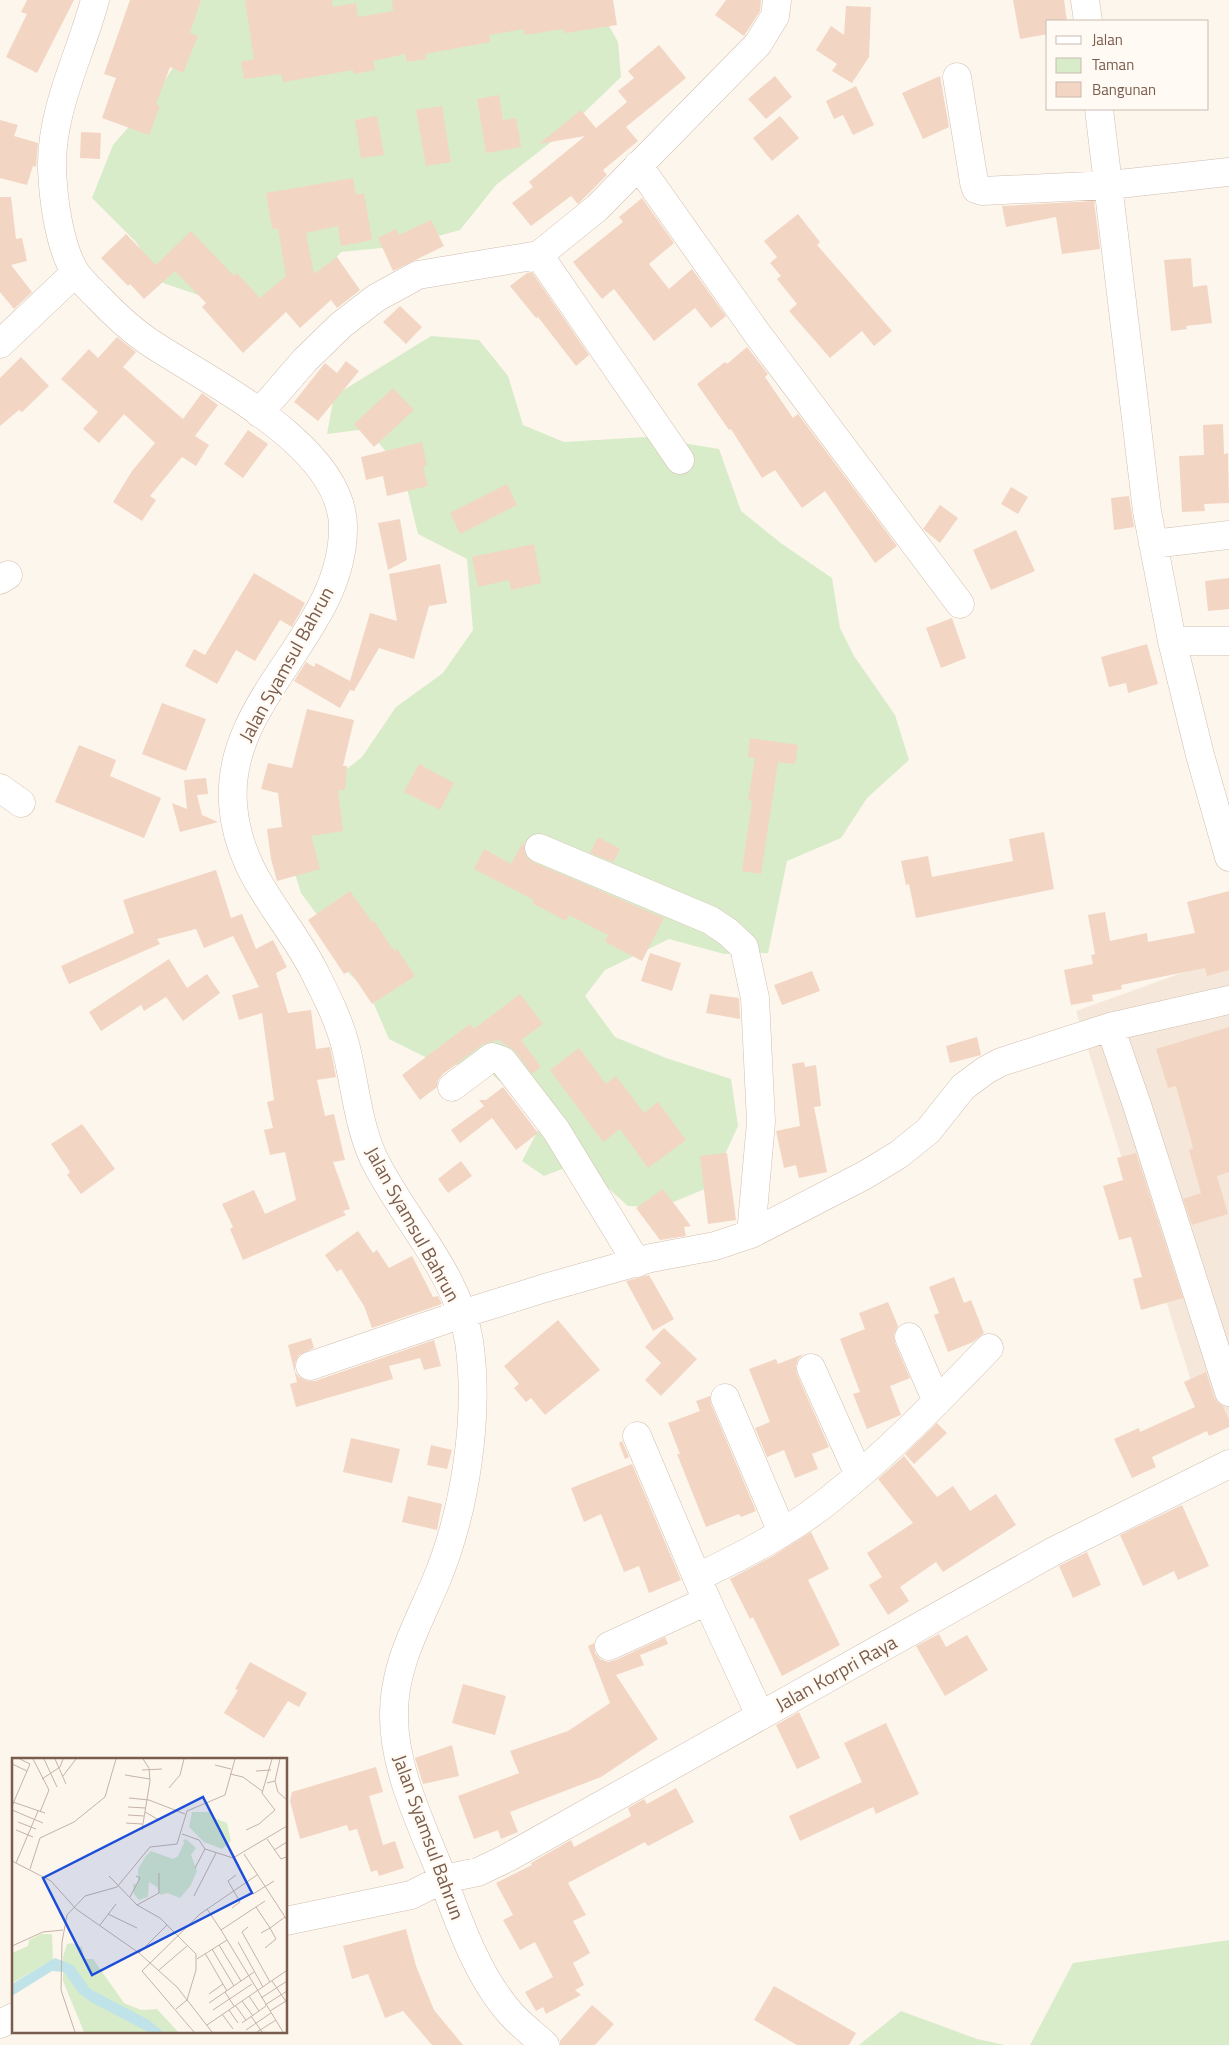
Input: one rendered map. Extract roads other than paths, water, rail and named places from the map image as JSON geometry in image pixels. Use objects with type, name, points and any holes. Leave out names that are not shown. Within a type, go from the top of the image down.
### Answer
[{"type":"street","name":"Jalan Syamsul Bahrun","points":[[95,0],[89,23],[63,97],[54,136],[52,172],[56,206],[63,243],[75,273],[106,305],[144,338],[278,426],[316,462],[329,481],[342,509],[343,530],[341,550],[333,580],[320,611],[259,706],[242,741],[233,774],[233,806],[240,840],[252,874],[308,960],[338,1023],[346,1048],[362,1129],[374,1159],[441,1269],[462,1314],[469,1341],[471,1418],[465,1479],[447,1552],[404,1652],[396,1689],[394,1713],[396,1743],[417,1814],[460,1924],[496,1994],[512,2015],[546,2045]]},
{"type":"street","points":[[259,413],[305,360],[341,325],[376,298],[418,275],[539,256],[596,208],[758,44],[775,16],[777,0]]},
{"type":"street","points":[[1085,0],[1088,20]]},
{"type":"street","points":[[957,77],[976,189],[982,191],[1110,185],[1229,172]]},
{"type":"street","points":[[1100,110],[1147,510],[1172,641],[1200,755],[1229,857]]},
{"type":"street","points":[[638,166],[756,332],[960,604]]},
{"type":"street","points":[[539,256],[680,460]]},
{"type":"street","points":[[0,344],[75,273]]},
{"type":"street","points":[[1153,544],[1229,536]]},
{"type":"street","points":[[1172,641],[1229,640]]},
{"type":"street","points":[[539,848],[710,920],[728,932],[744,947],[755,998],[761,1122],[751,1234]]},
{"type":"street","points":[[310,1366],[545,1288],[637,1262],[715,1246],[751,1234],[865,1175],[922,1138],[963,1088],[986,1070],[1001,1062],[1110,1027],[1229,1000]]},
{"type":"street","points":[[1110,1027],[1229,1392]]},
{"type":"street","points":[[452,1087],[492,1057],[503,1062],[556,1130],[637,1262]]},
{"type":"street","points":[[909,1338],[937,1402]]},
{"type":"street","points":[[609,1646],[703,1589],[745,1554],[828,1501],[899,1440],[990,1348]]},
{"type":"street","points":[[811,1368],[859,1475]]},
{"type":"street","points":[[725,1398],[782,1532]]},
{"type":"street","points":[[637,1436],[760,1715]]},
{"type":"street","name":"Jalan Korpri Raya","points":[[288,1922],[412,1895],[443,1880],[478,1872],[507,1858],[1054,1551],[1229,1464]]},
{"type":"street","points":[[0,2024],[12,2018]]}]
